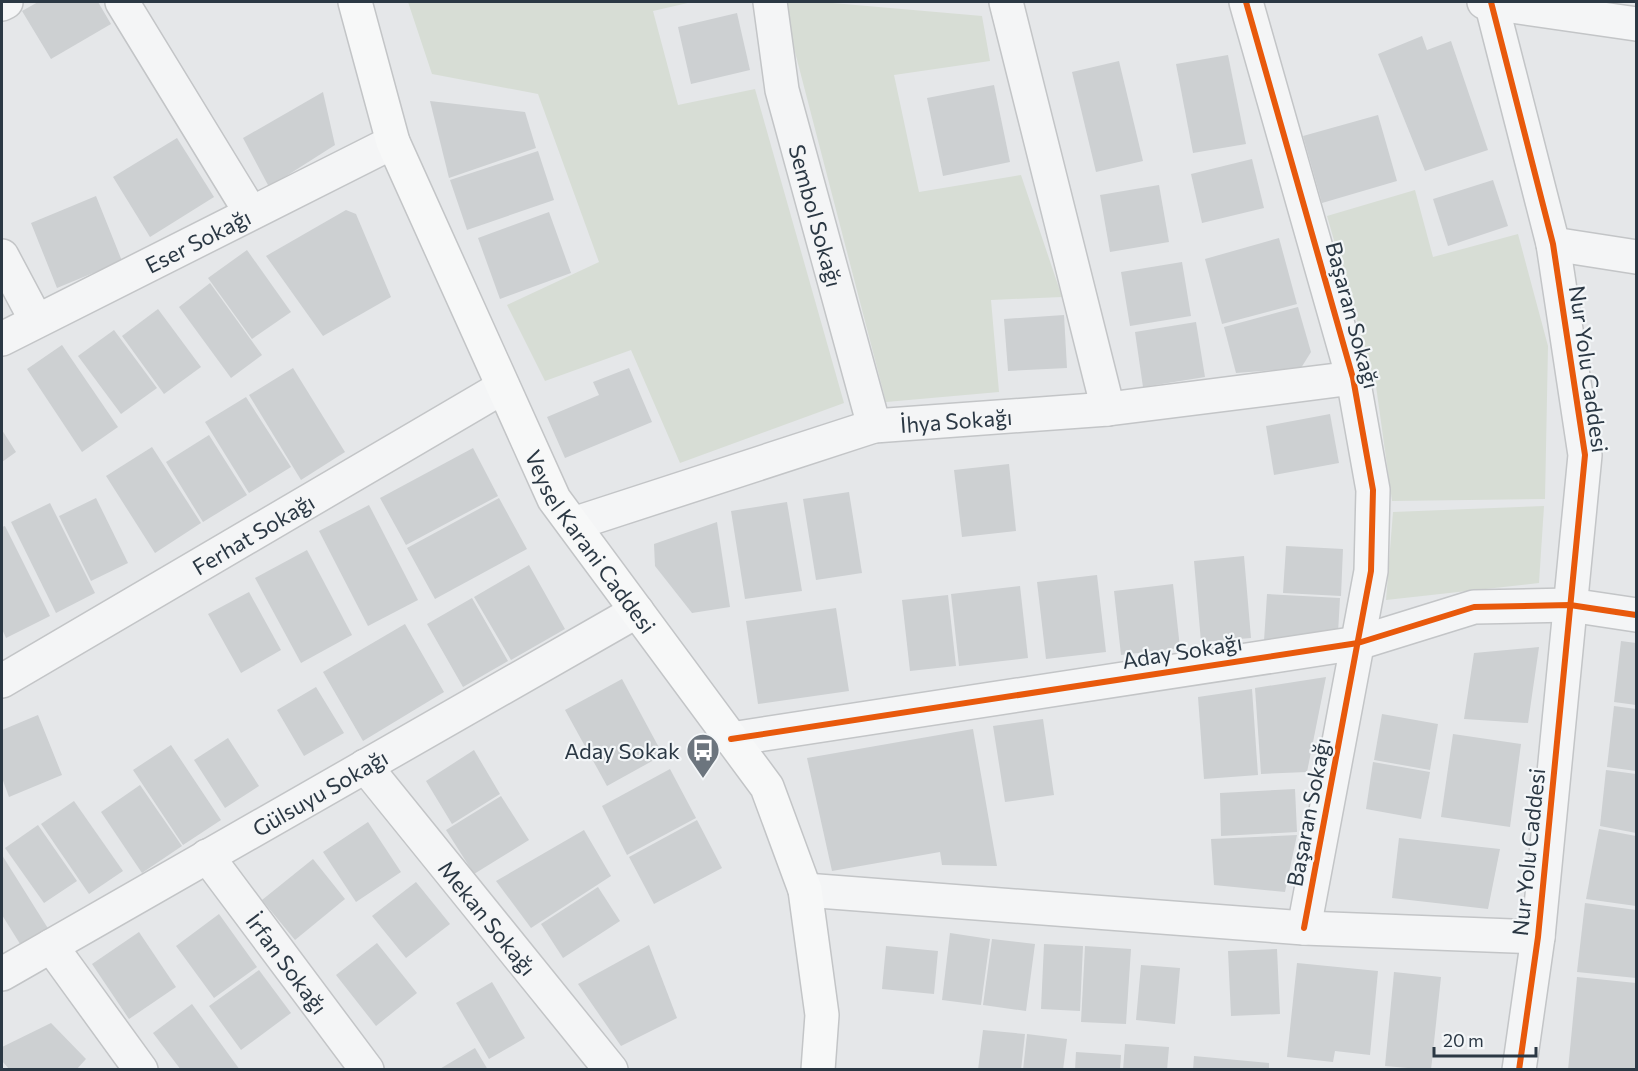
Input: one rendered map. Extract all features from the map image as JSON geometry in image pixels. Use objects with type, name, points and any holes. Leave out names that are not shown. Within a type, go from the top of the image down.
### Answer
[{"type":"main road","name":"Veysel Karani Caddesi","points":[[355,2],[393,142],[554,499],[767,788],[805,890],[822,1015],[818,1070]]},
{"type":"street","points":[[2,4],[6,2]]},
{"type":"street","points":[[122,2],[251,213]]},
{"type":"street","name":"Sembol Sokağı","points":[[770,2],[782,90],[874,426]]},
{"type":"street","points":[[1006,2],[1108,409]]},
{"type":"street","name":"Başaran Sokağı","points":[[1246,2],[1353,378],[1373,490],[1371,571],[1304,928]]},
{"type":"street","points":[[1484,2],[1636,24]]},
{"type":"street","name":"Nur Yolu Caddesi","points":[[1491,2],[1553,244],[1585,455],[1538,937],[1519,1070]]},
{"type":"street","name":"Eser Sokağı","points":[[2,339],[393,142]]},
{"type":"street","points":[[1553,244],[1636,257]]},
{"type":"street","points":[[2,256],[36,320]]},
{"type":"street","name":"İhya Sokağı","points":[[573,524],[874,426],[1108,409],[1353,378]]},
{"type":"street","name":"Ferhat Sokağı","points":[[2,681],[503,387]]},
{"type":"street","name":"Aday Sokağı","points":[[731,739],[1358,643],[1474,607],[1570,605],[1636,615]]},
{"type":"street","name":"Gülsuyu Sokağı","points":[[5,963],[51,946],[636,610]]},
{"type":"street","name":"Mekan Sokağı","points":[[365,766],[611,1070]]},
{"type":"street","name":"İrfan Sokağı","points":[[207,856],[367,1070]]},
{"type":"street","points":[[805,890],[1304,928],[1538,937]]},
{"type":"street","points":[[51,946],[141,1070]]},
{"type":"shaded area","points":[[408,2],[692,2],[653,11],[678,105],[755,89],[844,403],[680,463],[631,350],[545,381],[507,305],[599,262],[538,94],[432,74]]},
{"type":"shaded area","points":[[782,2],[821,2],[982,16],[990,61],[894,75],[919,192],[1021,175],[1062,297],[991,300],[999,392],[886,402]]},
{"type":"shaded area","points":[[1415,190],[1433,257],[1518,234],[1548,346],[1545,499],[1392,501],[1376,386],[1327,216]]},
{"type":"shaded area","points":[[1544,506],[1539,583],[1386,600],[1393,512]]},
{"type":"building","points":[[38,2],[98,2],[111,24],[51,59],[22,11]]},
{"type":"building","points":[[737,13],[750,70],[691,84],[678,27]]},
{"type":"building","points":[[1422,36],[1427,50],[1451,41],[1488,150],[1425,171],[1378,54]]},
{"type":"building","points":[[1228,55],[1246,144],[1193,153],[1176,64]]},
{"type":"building","points":[[1119,61],[1143,161],[1096,172],[1072,72]]},
{"type":"building","points":[[994,85],[1010,162],[943,176],[927,98]]},
{"type":"building","points":[[323,92],[335,145],[269,187],[243,138]]},
{"type":"building","points":[[430,101],[525,112],[536,148],[449,178]]},
{"type":"building","points":[[1378,115],[1397,181],[1322,203],[1303,136]]},
{"type":"building","points":[[177,138],[214,197],[150,237],[113,177]]},
{"type":"building","points":[[538,151],[554,200],[467,230],[450,180]]},
{"type":"building","points":[[1252,159],[1264,208],[1202,223],[1191,174]]},
{"type":"building","points":[[1493,180],[1508,226],[1448,246],[1433,199]]},
{"type":"building","points":[[1159,185],[1169,242],[1110,252],[1100,195]]},
{"type":"building","points":[[96,196],[122,261],[57,288],[31,223]]},
{"type":"building","points":[[346,210],[356,214],[391,297],[323,336],[266,256]]},
{"type":"building","points":[[549,212],[571,273],[500,299],[478,238]]},
{"type":"building","points":[[1279,238],[1297,304],[1222,324],[1205,259]]},
{"type":"building","points":[[247,250],[291,312],[252,339],[208,278]]},
{"type":"building","points":[[1182,262],[1191,316],[1130,326],[1121,272]]},
{"type":"building","points":[[210,283],[262,355],[231,378],[179,307]]},
{"type":"building","points":[[1298,307],[1311,352],[1301,368],[1236,373],[1224,327]]},
{"type":"building","points":[[158,309],[201,367],[164,394],[122,336]]},
{"type":"building","points":[[1064,315],[1067,368],[1008,371],[1004,319]]},
{"type":"building","points":[[1196,322],[1205,377],[1143,387],[1135,332]]},
{"type":"building","points":[[114,330],[157,388],[121,414],[78,356]]},
{"type":"building","points":[[62,345],[118,427],[82,452],[27,369]]},
{"type":"building","points":[[293,368],[345,452],[301,480],[249,395]]},
{"type":"building","points":[[629,368],[652,422],[565,458],[547,417],[599,395],[593,382]]},
{"type":"building","points":[[246,397],[291,467],[249,493],[205,422]]},
{"type":"building","points":[[1330,414],[1339,463],[1274,475],[1266,426]]},
{"type":"building","points":[[2,430],[16,452],[2,462]]},
{"type":"building","points":[[209,435],[247,495],[203,522],[166,462]]},
{"type":"building","points":[[152,447],[201,523],[155,553],[106,476]]},
{"type":"building","points":[[473,448],[498,496],[406,545],[380,498]]},
{"type":"building","points":[[1009,464],[1016,531],[962,537],[954,470]]},
{"type":"building","points":[[849,492],[862,573],[816,580],[803,499]]},
{"type":"building","points":[[96,498],[128,563],[91,581],[59,516]]},
{"type":"building","points":[[499,498],[527,549],[435,599],[407,548]]},
{"type":"building","points":[[787,502],[802,591],[745,599],[731,511]]},
{"type":"building","points":[[50,503],[95,593],[56,613],[11,522]]},
{"type":"building","points":[[369,505],[418,600],[368,626],[319,531]]},
{"type":"building","points":[[717,522],[730,607],[692,613],[655,566],[654,544]]},
{"type":"building","points":[[5,526],[50,616],[6,638],[2,629],[2,527]]},
{"type":"building","points":[[1286,546],[1343,549],[1341,596],[1283,593]]},
{"type":"building","points":[[307,550],[352,635],[301,663],[255,578]]},
{"type":"building","points":[[1244,556],[1251,638],[1201,642],[1194,561]]},
{"type":"building","points":[[529,565],[565,629],[511,660],[474,597]]},
{"type":"building","points":[[1097,575],[1106,652],[1046,659],[1037,582]]},
{"type":"building","points":[[1173,584],[1180,648],[1121,655],[1114,591]]},
{"type":"building","points":[[1020,586],[1028,658],[959,666],[951,594]]},
{"type":"building","points":[[249,592],[281,650],[241,673],[208,614]]},
{"type":"building","points":[[1267,594],[1340,598],[1338,633],[1317,632],[1316,645],[1264,641]]},
{"type":"building","points":[[948,595],[956,666],[910,671],[902,600]]},
{"type":"building","points":[[472,598],[508,661],[463,687],[427,624]]},
{"type":"building","points":[[836,608],[849,691],[758,704],[746,621]]},
{"type":"building","points":[[405,624],[444,692],[363,741],[323,672]]},
{"type":"building","points":[[1621,641],[1636,643],[1636,705],[1614,702]]},
{"type":"building","points":[[1539,647],[1528,723],[1464,719],[1474,653]]},
{"type":"building","points":[[1326,677],[1307,772],[1261,774],[1255,688]]},
{"type":"building","points":[[622,679],[663,755],[607,786],[565,710]]},
{"type":"building","points":[[316,687],[344,733],[304,756],[277,710]]},
{"type":"building","points":[[1252,689],[1258,775],[1204,779],[1198,697]]},
{"type":"building","points":[[1614,706],[1636,709],[1636,771],[1607,767]]},
{"type":"building","points":[[1382,714],[1438,724],[1430,770],[1374,760]]},
{"type":"building","points":[[38,715],[62,775],[9,797],[2,778],[2,730]]},
{"type":"building","points":[[1043,719],[1054,795],[1005,802],[993,726]]},
{"type":"building","points":[[973,729],[997,866],[942,865],[940,852],[832,871],[807,758]]},
{"type":"building","points":[[1453,734],[1521,744],[1510,827],[1441,817]]},
{"type":"building","points":[[228,738],[259,786],[225,808],[194,760]]},
{"type":"building","points":[[171,745],[221,820],[183,845],[133,770]]},
{"type":"building","points":[[474,750],[500,794],[452,824],[426,781]]},
{"type":"building","points":[[1373,762],[1430,772],[1421,819],[1366,809]]},
{"type":"building","points":[[670,769],[696,818],[627,855],[602,806]]},
{"type":"building","points":[[1606,770],[1636,774],[1636,833],[1600,826]]},
{"type":"building","points":[[140,785],[182,846],[142,873],[101,812]]},
{"type":"building","points":[[1295,789],[1297,832],[1221,836],[1220,793]]},
{"type":"building","points":[[501,796],[529,840],[474,874],[446,830]]},
{"type":"building","points":[[74,801],[123,871],[89,894],[41,824]]},
{"type":"building","points":[[697,820],[722,868],[654,904],[629,857]]},
{"type":"building","points":[[368,822],[401,872],[356,902],[323,852]]},
{"type":"building","points":[[38,825],[77,881],[44,903],[5,848]]},
{"type":"building","points":[[1599,829],[1636,836],[1636,906],[1586,899]]},
{"type":"building","points":[[584,830],[611,876],[531,928],[496,881]]},
{"type":"building","points":[[1297,835],[1285,892],[1214,885],[1211,839]]},
{"type":"building","points":[[1399,838],[1500,849],[1488,909],[1392,898]]},
{"type":"building","points":[[2,855],[49,930],[22,947],[2,915]]},
{"type":"building","points":[[313,859],[345,899],[295,940],[262,900]]},
{"type":"building","points":[[416,882],[450,924],[406,958],[372,916]]},
{"type":"building","points":[[598,887],[620,921],[563,958],[541,924]]},
{"type":"building","points":[[1585,903],[1636,910],[1636,978],[1577,972]]},
{"type":"building","points":[[219,914],[257,967],[214,998],[176,946]]},
{"type":"building","points":[[139,932],[176,987],[129,1019],[92,964]]},
{"type":"building","points":[[950,933],[990,939],[981,1005],[942,1000]]},
{"type":"building","points":[[992,939],[1035,944],[1026,1011],[983,1005]]},
{"type":"building","points":[[377,943],[417,993],[376,1026],[336,975]]},
{"type":"building","points":[[1044,944],[1083,946],[1080,1011],[1041,1009]]},
{"type":"building","points":[[649,945],[677,1018],[621,1046],[578,984]]},
{"type":"building","points":[[886,946],[938,951],[934,994],[882,989]]},
{"type":"building","points":[[1085,946],[1131,949],[1126,1024],[1081,1022]]},
{"type":"building","points":[[1277,949],[1280,1014],[1231,1016],[1228,951]]},
{"type":"building","points":[[1297,963],[1378,971],[1370,1055],[1335,1051],[1333,1062],[1287,1057]]},
{"type":"building","points":[[1141,965],[1180,968],[1175,1024],[1136,1020]]},
{"type":"building","points":[[259,970],[291,1013],[241,1050],[209,1006]]},
{"type":"building","points":[[1394,972],[1441,977],[1431,1070],[1385,1066]]},
{"type":"building","points":[[1577,977],[1636,983],[1636,1070],[1568,1070]]},
{"type":"building","points":[[492,982],[525,1038],[489,1059],[456,1003]]},
{"type":"building","points":[[192,1004],[240,1070],[181,1070],[153,1033]]},
{"type":"building","points":[[51,1023],[86,1059],[76,1070],[10,1070],[2,1061],[2,1047]]},
{"type":"building","points":[[983,1030],[1025,1034],[1021,1070],[978,1070]]},
{"type":"building","points":[[1027,1034],[1067,1039],[1063,1070],[1023,1070]]},
{"type":"building","points":[[1125,1044],[1169,1047],[1167,1070],[1123,1070]]},
{"type":"building","points":[[475,1048],[488,1070],[438,1070]]},
{"type":"building","points":[[1076,1052],[1121,1055],[1120,1070],[1075,1070]]},
{"type":"building","points":[[1194,1056],[1269,1063],[1269,1070],[1193,1070]]},
{"type":"cycle path","points":[[1246,2],[1353,378],[1373,490],[1371,571],[1304,928]]},
{"type":"cycle path","points":[[1491,2],[1553,244],[1585,455],[1538,937],[1519,1070]]},
{"type":"cycle path","points":[[731,739],[1358,643],[1474,607],[1570,605],[1636,615]]},
{"type":"place","name":"Aday Sokak","points":[[703,779]]}]
